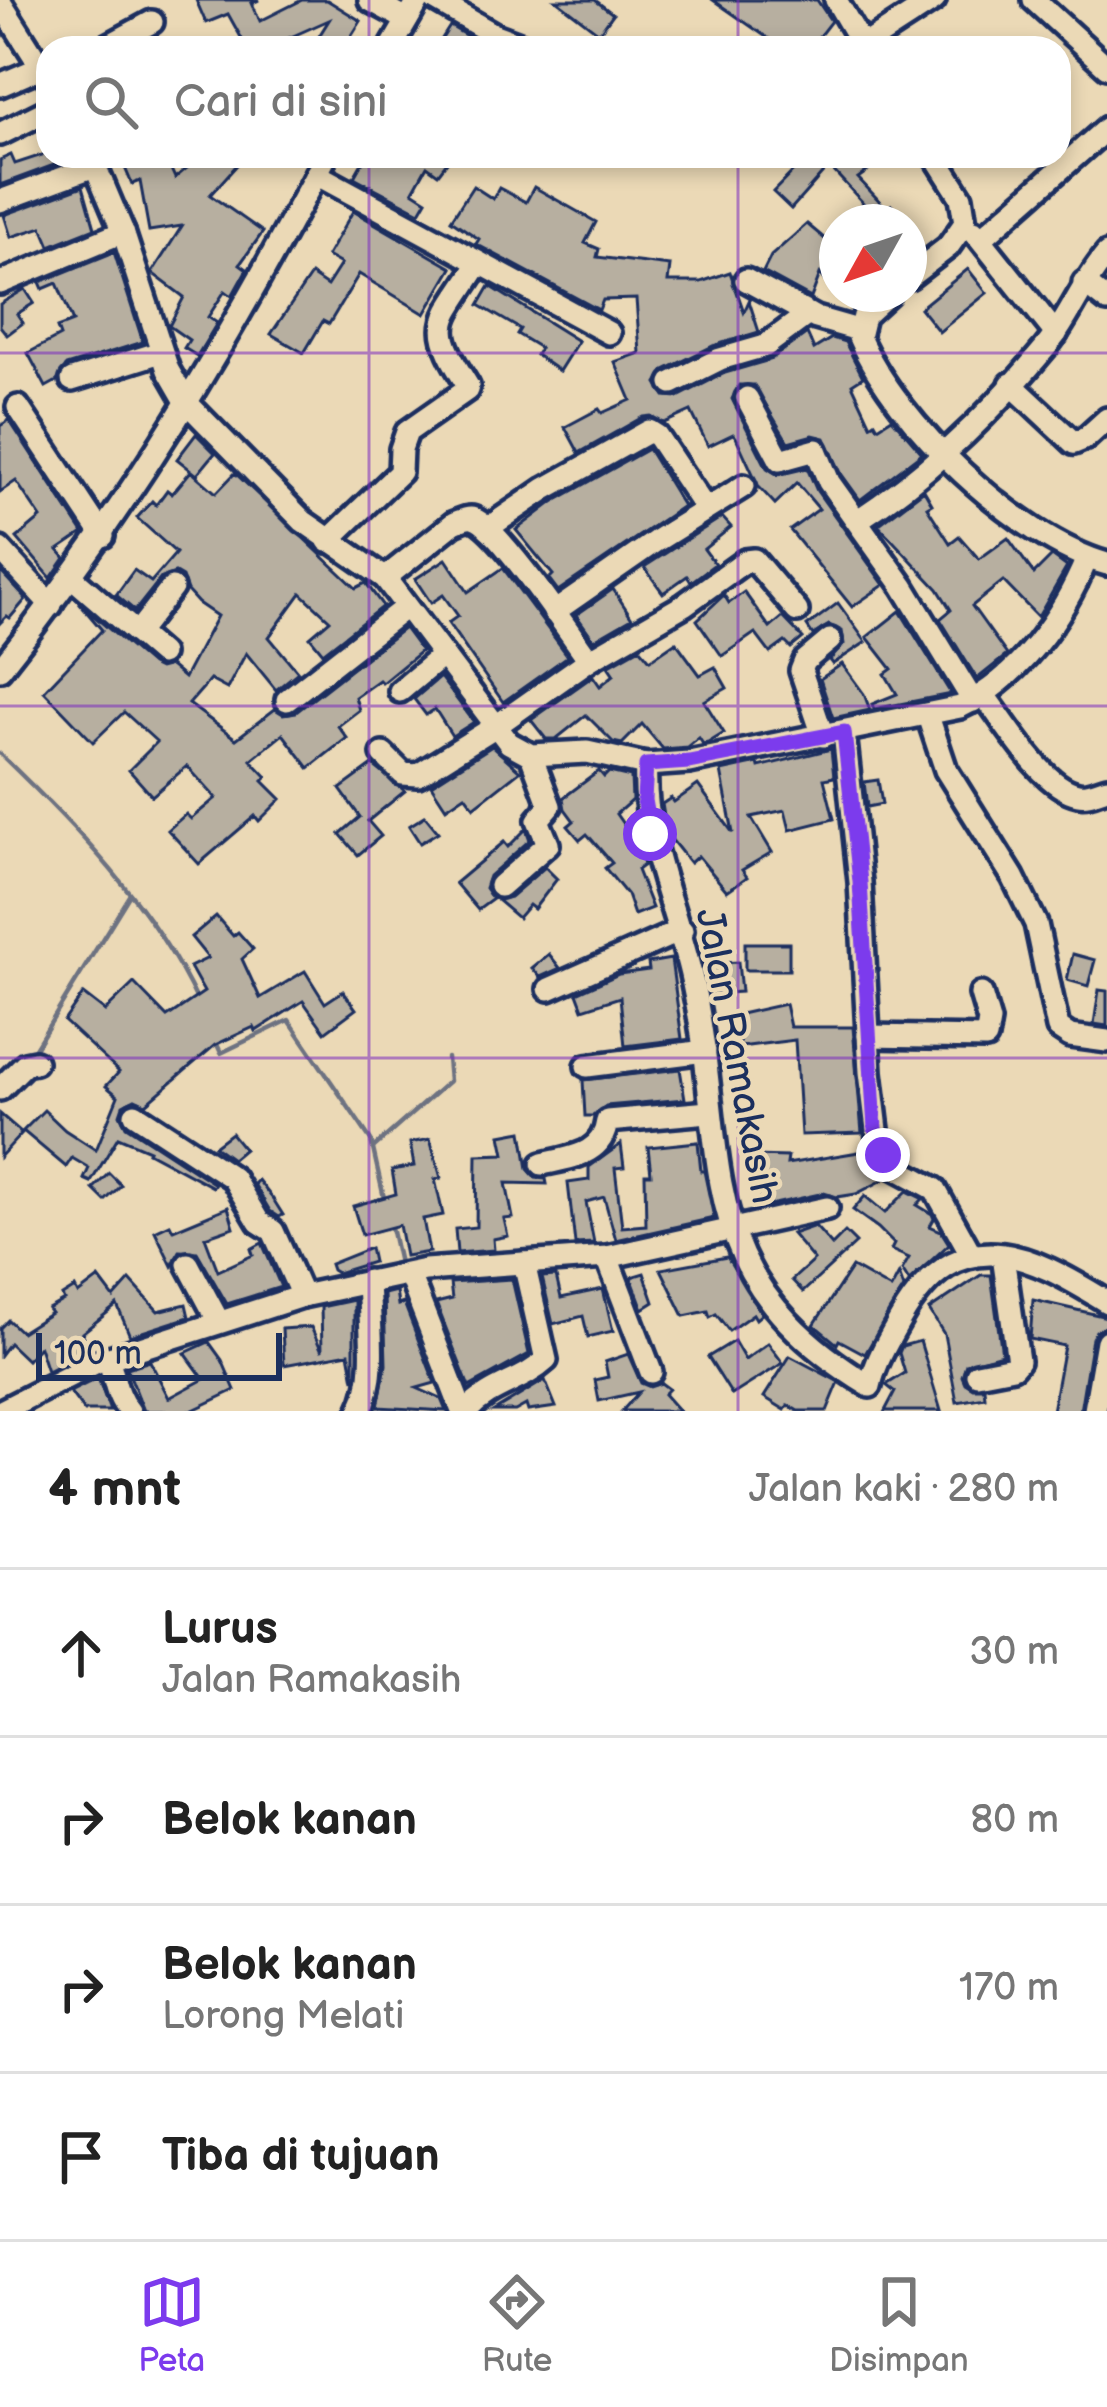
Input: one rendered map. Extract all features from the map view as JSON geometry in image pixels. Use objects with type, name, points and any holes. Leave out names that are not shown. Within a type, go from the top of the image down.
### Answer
[{"type":"street","points":[[370,0],[413,10],[398,36]]},
{"type":"street","points":[[435,0],[499,36]]},
{"type":"street","points":[[836,0],[857,36]]},
{"type":"street","points":[[880,36],[934,0]]},
{"type":"street","points":[[1034,0],[1107,67]]},
{"type":"street","points":[[0,2],[36,59]]},
{"type":"street","points":[[126,36],[152,22]]},
{"type":"street","points":[[0,85],[36,75]]},
{"type":"street","points":[[0,134],[36,116]]},
{"type":"street","points":[[1071,156],[1107,128]]},
{"type":"street","points":[[0,201],[77,168]]},
{"type":"street","points":[[96,168],[123,232],[161,352],[187,403],[303,521],[385,578],[496,726],[516,749],[531,755],[587,752],[646,765],[689,762],[928,716],[978,698],[1054,621],[1097,561],[1024,521],[944,455],[867,352],[858,330]]},
{"type":"street","points":[[1,666],[103,536],[187,403],[319,168]]},
{"type":"street","points":[[326,168],[479,263],[609,333]]},
{"type":"street","points":[[943,168],[974,231],[1056,334]]},
{"type":"street","points":[[927,263],[1055,168]]},
{"type":"street","points":[[0,283],[123,232]]},
{"type":"street","points":[[858,520],[912,484],[1011,384],[1056,334],[1084,283],[1107,254]]},
{"type":"street","points":[[328,541],[400,472],[406,432],[466,390],[441,334],[445,318],[479,263]]},
{"type":"street","points":[[746,280],[808,314],[858,330]]},
{"type":"street","points":[[1084,283],[1107,302]]},
{"type":"street","points":[[858,330],[867,312]]},
{"type":"street","points":[[672,383],[721,359],[765,346],[808,314]]},
{"type":"street","points":[[72,380],[161,352]]},
{"type":"street","points":[[1011,384],[1074,443],[1107,418]]},
{"type":"street","points":[[747,398],[775,455],[785,460],[815,449],[829,482],[978,698],[1028,753],[1060,787],[1084,795],[1107,788]]},
{"type":"street","points":[[18,406],[103,536]]},
{"type":"street","points":[[488,528],[545,488],[649,431],[705,508]]},
{"type":"street","points":[[554,612],[705,508],[745,486]]},
{"type":"street","points":[[385,578],[454,523],[472,518],[488,528],[589,660]]},
{"type":"street","points":[[0,549],[51,605]]},
{"type":"street","points":[[382,754],[403,774],[418,776],[589,660],[684,605],[749,560],[764,567],[797,611]]},
{"type":"street","points":[[73,578],[161,654]]},
{"type":"street","points":[[137,633],[172,588]]},
{"type":"street","points":[[287,700],[406,607]]},
{"type":"street","points":[[830,640],[805,661],[801,671],[833,734],[860,882],[875,1129],[891,1165],[935,1189],[971,1254]]},
{"type":"street","points":[[400,691],[443,655]]},
{"type":"street","points":[[928,716],[946,770],[1013,877],[1036,924],[1058,1028],[1070,1036],[1107,1041]]},
{"type":"street","points":[[500,886],[548,844],[538,820],[550,806],[531,755]]},
{"type":"street","name":"Jalan Ramakasih","points":[[646,765],[645,814],[682,930],[732,1230],[759,1288],[784,1321],[829,1360],[870,1386]]},
{"type":"street","points":[[550,989],[682,930]]},
{"type":"street","points":[[868,1036],[986,1038],[989,1022],[981,994]]},
{"type":"street","points":[[587,1066],[705,1051]]},
{"type":"street","points":[[0,1089],[25,1064],[35,1062]]},
{"type":"street","points":[[542,1164],[583,1154],[598,1145],[606,1136],[607,1121],[709,1112]]},
{"type":"street","points":[[135,1114],[233,1178],[256,1218],[273,1231],[302,1296]]},
{"type":"street","points":[[1,1411],[108,1358],[302,1296],[415,1272],[607,1257],[827,1208]]},
{"type":"street","points":[[878,1411],[870,1386],[886,1346],[917,1293],[941,1269],[971,1254],[1048,1267],[1107,1303]]},
{"type":"street","points":[[977,1374],[1012,1367],[1018,1361],[1004,1256]]},
{"type":"street","points":[[607,1257],[652,1372]]},
{"type":"street","points":[[415,1272],[468,1408],[497,1385],[529,1374],[546,1360],[524,1262]]},
{"type":"street","points":[[188,1264],[219,1322]]},
{"type":"street","points":[[360,1411],[370,1365],[368,1281]]},
{"type":"street","points":[[1095,1410],[1107,1341]]},
{"type":"street","points":[[108,1358],[118,1397],[129,1411]]},
{"type":"building","points":[[196,0],[259,0],[252,3],[260,21],[302,0],[327,0],[361,21],[352,36],[319,36],[329,20],[293,36],[240,36],[228,14],[206,23]]},
{"type":"building","points":[[556,0],[595,0],[613,14],[599,33]]},
{"type":"building","points":[[713,0],[817,0],[831,21],[819,36],[765,36]]},
{"type":"building","points":[[450,26],[467,36],[444,36]]},
{"type":"building","points":[[11,155],[15,164],[36,157],[36,168],[46,168],[0,185],[0,160]]},
{"type":"building","points":[[125,168],[170,168],[175,178],[187,168],[234,168],[210,195],[263,232],[240,264],[247,269],[232,296],[225,291],[208,317],[217,323],[197,356],[184,348],[189,340],[169,326],[184,297],[152,273],[182,226],[149,231],[140,181],[132,184]]},
{"type":"building","points":[[359,168],[426,168],[413,191],[427,200],[420,212],[354,177]]},
{"type":"building","points":[[796,168],[827,168],[791,209],[773,192]]},
{"type":"building","points":[[831,168],[872,168],[858,178],[882,204],[864,204]]},
{"type":"building","points":[[83,186],[95,228],[50,246],[42,227],[11,237],[4,215]]},
{"type":"building","points":[[473,186],[493,199],[499,188],[526,202],[534,187],[596,222],[585,243],[599,249],[597,257],[670,266],[668,282],[701,282],[730,272],[744,312],[749,301],[759,332],[713,346],[665,370],[657,383],[665,396],[678,397],[725,373],[770,360],[807,333],[814,349],[832,338],[845,342],[863,377],[852,384],[871,425],[875,422],[878,427],[892,418],[922,453],[860,500],[825,438],[813,435],[788,442],[754,385],[739,385],[732,399],[767,468],[778,475],[807,468],[817,491],[884,585],[852,607],[790,530],[819,509],[797,483],[775,504],[759,487],[736,437],[733,434],[708,446],[691,411],[664,423],[643,417],[579,453],[565,427],[599,409],[602,413],[631,400],[615,362],[640,353],[636,299],[603,300],[599,310],[476,244],[479,239],[451,220]]},
{"type":"building","points":[[353,211],[452,268],[425,314],[359,274],[329,324],[323,321],[304,353],[271,334],[311,275],[327,286],[341,264],[327,256]]},
{"type":"building","points":[[807,224],[819,234],[819,277],[811,298],[763,272],[771,256]]},
{"type":"building","points":[[114,252],[143,342],[66,366],[57,381],[46,387],[28,353],[60,336],[57,328],[73,322],[57,283],[43,289],[40,282]]},
{"type":"building","points":[[968,269],[987,293],[939,332],[923,312],[927,302]]},
{"type":"building","points":[[490,286],[578,341],[559,371],[536,355],[540,348],[517,334],[520,329],[479,305]]},
{"type":"building","points":[[25,289],[34,303],[17,314],[23,323],[7,335],[0,326],[0,304]]},
{"type":"building","points":[[9,420],[83,533],[58,550],[65,558],[51,578],[17,538],[41,518],[16,481],[0,492],[0,426]]},
{"type":"building","points":[[196,434],[215,453],[197,475],[177,459]]},
{"type":"building","points":[[648,449],[683,506],[558,591],[549,579],[553,575],[516,530],[553,502]]},
{"type":"building","points":[[191,471],[216,493],[235,473],[356,588],[366,583],[383,606],[323,653],[310,637],[330,620],[301,593],[269,637],[298,672],[276,690],[246,653],[227,689],[210,680],[189,704],[236,739],[275,709],[283,714],[296,712],[404,628],[421,651],[382,683],[379,680],[355,697],[359,710],[338,726],[347,738],[309,768],[283,734],[251,760],[281,799],[199,864],[168,830],[186,814],[191,819],[216,798],[187,766],[152,796],[129,770],[157,742],[124,712],[93,742],[44,691],[102,630],[79,603],[151,665],[170,666],[184,678],[217,616],[198,603],[175,573],[161,578],[135,611],[116,595],[134,570],[151,582],[176,553],[137,518],[167,490],[172,494]]},
{"type":"building","points":[[924,490],[932,504],[927,507],[950,543],[959,536],[979,559],[1008,538],[1034,574],[1052,556],[1067,567],[1038,617],[1003,581],[972,606],[1007,655],[977,679],[940,619],[951,610],[938,589],[878,525]]},
{"type":"building","points":[[722,517],[731,527],[704,549],[715,564],[691,582],[687,576],[663,593],[644,567]]},
{"type":"building","points":[[446,559],[468,592],[503,568],[568,656],[503,702],[448,623],[458,616],[443,595],[431,603],[415,579]]},
{"type":"building","points":[[0,571],[26,599],[0,623]]},
{"type":"building","points":[[613,589],[632,618],[594,640],[576,615]]},
{"type":"building","points":[[744,592],[770,628],[783,617],[803,638],[791,648],[785,642],[770,653],[755,633],[722,656],[697,620],[724,595],[729,603]]},
{"type":"building","points":[[838,603],[866,642],[833,664],[830,660],[844,644],[842,631],[829,625],[813,635],[807,626]]},
{"type":"building","points":[[900,611],[951,694],[874,709],[872,704],[897,694],[885,674],[892,669],[867,637]]},
{"type":"building","points":[[676,642],[700,675],[715,667],[727,688],[704,701],[724,733],[708,743],[699,738],[688,747],[663,749],[642,724],[622,744],[613,742],[586,715],[556,739],[546,739],[531,720],[593,676],[600,686],[614,675],[608,666],[640,648],[650,660]]},
{"type":"building","points":[[842,664],[870,710],[833,718],[820,679]]},
{"type":"building","points":[[440,677],[474,722],[452,736],[435,709],[426,715],[414,699]]},
{"type":"building","points":[[492,746],[520,771],[474,807],[465,795],[446,808],[431,785]]},
{"type":"building","points":[[831,749],[834,777],[824,779],[834,819],[790,830],[785,810],[751,817],[772,852],[742,870],[747,877],[727,891],[698,856],[690,863],[667,834],[662,804],[671,798],[674,802],[698,785],[733,833],[721,771]]},
{"type":"building","points":[[373,765],[405,791],[368,821],[381,836],[358,855],[340,834],[360,817],[340,789]]},
{"type":"building","points":[[599,771],[604,777],[609,772],[631,777],[632,800],[616,814],[639,847],[644,865],[637,870],[652,908],[634,915],[627,895],[605,868],[612,863],[587,834],[580,840],[568,826],[574,821],[563,798]]},
{"type":"building","points":[[878,780],[882,804],[867,807],[864,782]]},
{"type":"building","points":[[425,816],[438,832],[420,843],[409,826]]},
{"type":"building","points":[[526,829],[530,840],[489,876],[485,888],[493,899],[478,910],[455,883]]},
{"type":"building","points":[[545,867],[557,879],[534,909],[529,905],[518,918],[497,900],[510,897]]},
{"type":"building","points":[[216,916],[233,936],[238,932],[253,949],[242,959],[260,998],[305,971],[325,1003],[343,991],[356,1009],[325,1032],[303,1001],[256,1031],[254,1027],[215,1045],[146,1104],[135,1099],[123,1105],[120,1114],[126,1126],[215,1184],[213,1187],[118,1137],[91,1182],[84,1179],[89,1168],[72,1158],[66,1167],[23,1131],[44,1110],[96,1150],[118,1096],[106,1086],[119,1072],[64,1021],[83,994],[105,1011],[134,983],[167,1017],[204,992],[190,967],[208,958],[191,937]]},
{"type":"building","points":[[745,943],[789,943],[789,970],[745,970]]},
{"type":"building","points":[[549,954],[560,968],[540,977],[532,968]]},
{"type":"building","points":[[1073,954],[1095,960],[1088,986],[1067,980]]},
{"type":"building","points":[[671,959],[682,1039],[625,1046],[620,997],[583,1009],[577,993],[619,974],[649,970],[648,963]]},
{"type":"building","points":[[738,962],[741,992],[710,994],[704,964]]},
{"type":"building","points":[[1099,990],[1107,991],[1107,1026],[1094,1024]]},
{"type":"building","points":[[785,1004],[790,1027],[853,1027],[862,1133],[801,1135],[795,1040],[740,1047],[736,1015]]},
{"type":"building","points":[[680,1069],[685,1099],[606,1106],[585,1116],[583,1080]]},
{"type":"building","points":[[0,1114],[22,1133],[0,1157]]},
{"type":"building","points":[[522,1131],[528,1169],[547,1184],[506,1183],[513,1218],[504,1219],[508,1236],[493,1239],[494,1250],[457,1253],[455,1229],[476,1227],[477,1155],[505,1154],[501,1135]]},
{"type":"building","points":[[231,1133],[244,1149],[232,1159],[214,1146]]},
{"type":"building","points":[[430,1139],[441,1178],[435,1179],[443,1215],[423,1219],[429,1252],[405,1256],[399,1225],[362,1235],[353,1206],[396,1194],[392,1170],[414,1166],[410,1143]]},
{"type":"building","points":[[698,1142],[714,1218],[616,1240],[604,1197],[586,1202],[594,1243],[575,1244],[568,1183],[589,1180],[589,1167],[621,1144],[624,1167],[615,1168],[622,1227],[646,1225],[645,1174],[651,1174],[648,1147]]},
{"type":"building","points":[[865,1151],[883,1180],[856,1194],[824,1193],[761,1207],[754,1156],[788,1157],[787,1164]]},
{"type":"building","points":[[109,1173],[121,1185],[105,1201],[93,1189]]},
{"type":"building","points":[[258,1180],[283,1215],[270,1211],[254,1184]]},
{"type":"building","points":[[907,1191],[923,1199],[917,1205],[932,1214],[930,1226],[941,1231],[949,1244],[909,1281],[902,1270],[909,1258],[891,1250],[894,1244],[853,1210],[865,1196],[885,1213]]},
{"type":"building","points":[[228,1207],[234,1227],[205,1237],[218,1271],[253,1255],[251,1249],[262,1243],[281,1287],[227,1304],[197,1252],[180,1251],[172,1266],[155,1231],[170,1224],[173,1230]]},
{"type":"building","points":[[815,1226],[832,1245],[845,1232],[856,1243],[803,1292],[792,1280],[814,1260],[792,1234]]},
{"type":"building","points":[[370,1248],[373,1262],[337,1273],[332,1270],[330,1264]]},
{"type":"building","points":[[727,1257],[762,1314],[756,1319],[753,1314],[729,1331],[708,1311],[684,1316],[661,1269]]},
{"type":"building","points":[[852,1267],[891,1289],[899,1274],[904,1288],[865,1354],[839,1340],[837,1344],[814,1325]]},
{"type":"building","points":[[644,1273],[654,1302],[643,1309],[631,1277]]},
{"type":"building","points":[[981,1275],[991,1275],[1002,1354],[966,1364],[965,1383],[984,1388],[985,1397],[957,1402],[944,1334],[929,1310]]},
{"type":"building","points":[[556,1276],[561,1298],[603,1289],[613,1331],[588,1337],[583,1316],[553,1324],[542,1277]]},
{"type":"building","points":[[99,1278],[114,1298],[130,1280],[158,1311],[186,1304],[189,1317],[130,1336],[117,1305],[82,1333],[90,1349],[47,1371],[39,1347],[27,1360],[9,1343],[0,1355],[0,1328],[8,1320],[21,1332],[51,1313],[48,1309],[64,1300],[62,1296],[75,1288],[78,1294]]},
{"type":"building","points":[[512,1279],[529,1354],[469,1387],[436,1303],[452,1299],[450,1283]]},
{"type":"building","points":[[396,1291],[398,1305],[404,1303],[435,1383],[417,1388],[441,1399],[446,1411],[378,1407],[386,1365],[384,1294]]},
{"type":"building","points":[[354,1300],[354,1380],[349,1353],[284,1365],[282,1329],[311,1327],[322,1351],[321,1307]]},
{"type":"building","points":[[1033,1300],[1107,1317],[1107,1326],[1092,1338],[1080,1411],[1052,1411],[1064,1346],[1030,1339]]},
{"type":"building","points":[[734,1341],[745,1360],[768,1343],[783,1363],[732,1395],[708,1357]]},
{"type":"building","points":[[920,1341],[941,1411],[885,1411],[895,1392],[886,1385],[905,1373],[899,1353],[902,1346]]},
{"type":"building","points":[[209,1342],[235,1390],[191,1411],[144,1411],[127,1368],[150,1361],[169,1398],[204,1379],[185,1353]]},
{"type":"building","points":[[628,1354],[641,1383],[650,1387],[661,1383],[679,1411],[622,1411],[639,1392],[599,1401],[595,1380],[608,1377],[605,1362]]},
{"type":"building","points":[[790,1356],[839,1382],[827,1411],[798,1411],[788,1405],[785,1410],[764,1397]]},
{"type":"building","points":[[98,1378],[110,1411],[84,1411],[70,1392]]},
{"type":"building","points":[[545,1380],[556,1407],[528,1411],[526,1405],[515,1411],[494,1411]]},
{"type":"waterway","points":[[0,754],[111,869],[159,933],[198,1002]]},
{"type":"waterway","points":[[32,1053],[130,894]]},
{"type":"waterway","points":[[215,1040],[221,1053],[289,1020],[371,1140],[384,1198]]},
{"type":"waterway","points":[[373,1148],[449,1081],[447,1058]]},
{"type":"waterway","points":[[391,1227],[400,1268]]},
{"type":"route","points":[[650,834],[644,800],[646,765],[689,762],[844,732],[860,882],[875,1129],[883,1155]]}]
